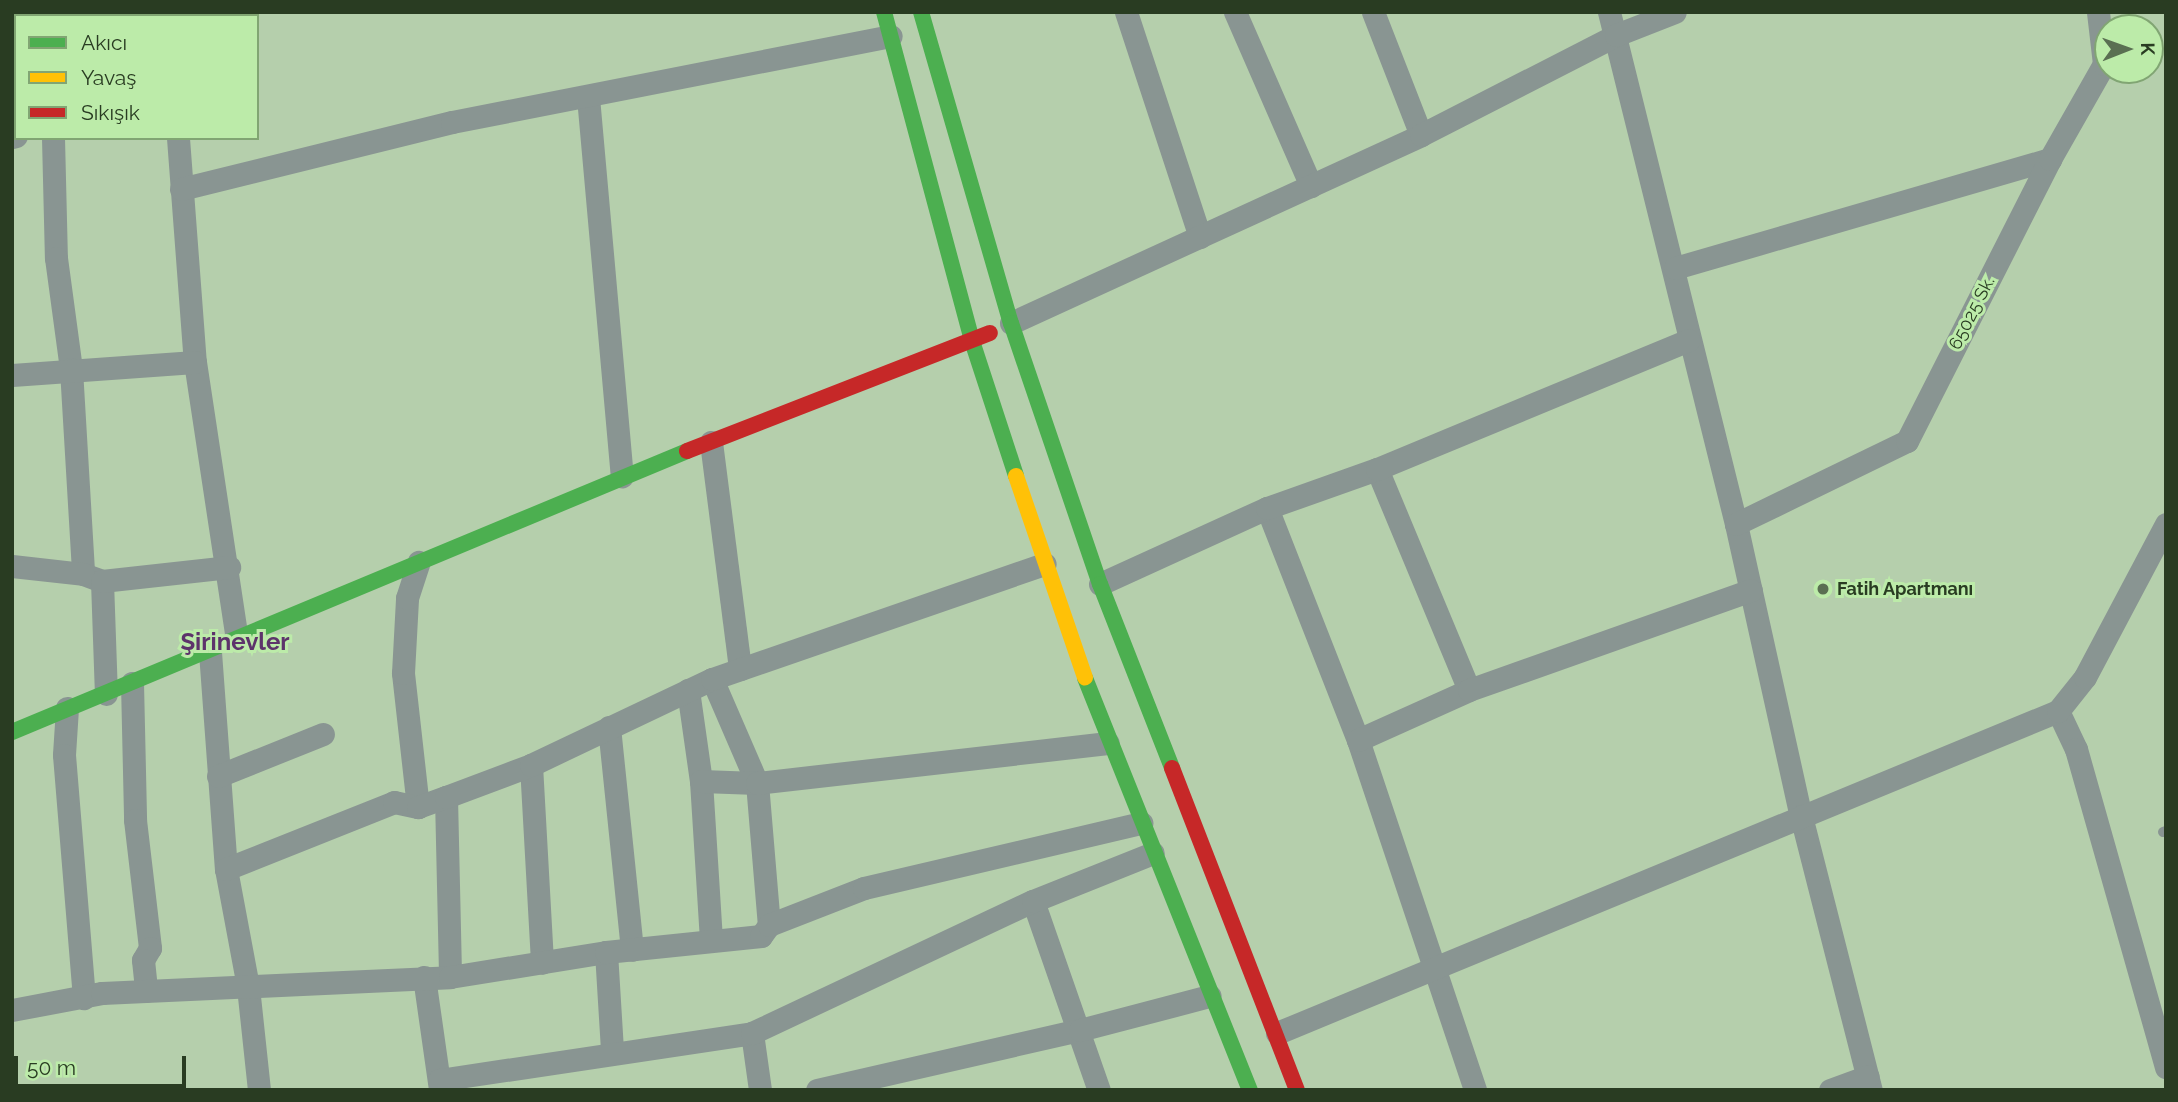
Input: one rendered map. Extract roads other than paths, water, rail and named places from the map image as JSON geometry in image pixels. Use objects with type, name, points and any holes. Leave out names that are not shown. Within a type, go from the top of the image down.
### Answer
[{"type":"main road","points":[[884,12],[972,341],[1045,564],[1108,743],[1250,1090]]},
{"type":"main road","points":[[921,12],[1010,323],[1100,584],[1297,1090]]},
{"type":"main road","points":[[12,732],[209,652],[622,476],[972,341],[1010,323]]},
{"type":"street","points":[[1126,12],[1199,237]]},
{"type":"street","points":[[1235,12],[1311,186]]},
{"type":"street","points":[[1373,12],[1421,135]]},
{"type":"street","points":[[1609,12],[1675,268],[1688,340],[1736,524],[1801,816],[1869,1083],[1830,1090]]},
{"type":"street","points":[[1010,323],[1421,135],[1616,35],[1675,12]]},
{"type":"street","name":"65025 Sk.","points":[[1736,524],[1907,441],[2050,159],[2104,64],[2098,12]]},
{"type":"street","points":[[181,189],[452,122],[891,36]]},
{"type":"street","points":[[588,97],[622,476]]},
{"type":"street","points":[[53,140],[56,258],[71,369],[106,694]]},
{"type":"street","points":[[178,140],[195,362],[229,567],[237,639]]},
{"type":"street","points":[[1675,268],[2050,159]]},
{"type":"street","points":[[1100,584],[1267,508],[1377,469],[1688,340]]},
{"type":"street","points":[[12,375],[195,362]]},
{"type":"street","points":[[710,442],[740,669]]},
{"type":"street","points":[[1377,469],[1468,690]]},
{"type":"street","points":[[1267,508],[1358,740],[1432,968],[1475,1090]]},
{"type":"street","points":[[1277,1033],[2058,710],[2085,677],[2166,524]]},
{"type":"street","points":[[418,807],[403,673],[407,598],[419,562]]},
{"type":"street","points":[[226,869],[394,802],[418,807],[446,797],[531,765],[712,679],[1045,564]]},
{"type":"street","points":[[12,566],[92,578],[229,567]]},
{"type":"street","points":[[1358,740],[1468,690],[1751,590]]},
{"type":"street","points":[[209,652],[226,869],[248,987],[259,1090]]},
{"type":"street","points":[[712,679],[758,783],[769,925]]},
{"type":"street","points":[[132,683],[135,820],[150,948],[143,960],[146,991]]},
{"type":"street","points":[[688,690],[701,781],[710,941]]},
{"type":"street","points":[[68,708],[65,755],[83,998]]},
{"type":"street","points":[[2058,710],[2076,749],[2166,1068]]},
{"type":"street","points":[[609,727],[632,950]]},
{"type":"street","points":[[218,776],[323,734]]},
{"type":"street","points":[[701,781],[758,783],[1108,743]]},
{"type":"street","points":[[531,765],[542,963]]},
{"type":"street","points":[[446,797],[450,977]]},
{"type":"street","points":[[12,1010],[146,991],[424,976],[450,977],[606,952],[761,936],[769,925],[864,888],[1142,823]]},
{"type":"street","points":[[424,976],[439,1085],[612,1051],[752,1032],[1033,901],[1153,853]]},
{"type":"street","points":[[1033,901],[1099,1090]]},
{"type":"street","points":[[606,952],[612,1051]]},
{"type":"street","points":[[817,1090],[1080,1030],[1210,996]]},
{"type":"street","points":[[752,1032],[760,1090]]},
{"type":"place","name":"Fatih Apartmanı","points":[[1823,589]]},
{"type":"district","name":"Şirinevler","points":[[235,642]]}]
